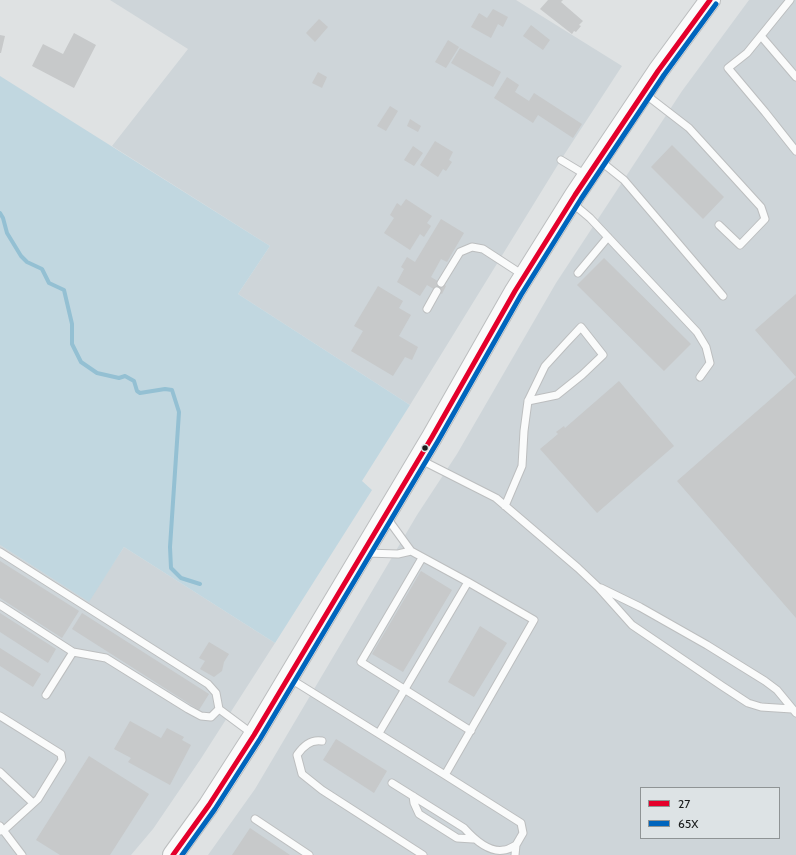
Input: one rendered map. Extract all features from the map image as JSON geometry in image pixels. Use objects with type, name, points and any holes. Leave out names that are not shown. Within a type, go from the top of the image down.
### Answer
[{"type":"main road","points":[[173,855],[209,805],[254,735],[419,459],[525,276],[571,202],[643,93],[710,0]]},
{"type":"lane","points":[[790,0],[747,53],[728,68],[796,151]]},
{"type":"lane","points":[[761,36],[796,77]]},
{"type":"lane","points":[[643,93],[689,128],[761,207],[765,219],[740,245],[719,225]]},
{"type":"lane","points":[[561,160],[593,168],[624,180],[723,296]]},
{"type":"lane","points":[[571,202],[590,218],[697,332],[706,347],[710,363],[700,377]]},
{"type":"lane","points":[[578,272],[608,237]]},
{"type":"lane","points":[[441,283],[460,252],[472,247],[483,249],[525,276]]},
{"type":"lane","points":[[427,309],[437,291]]},
{"type":"lane","points":[[505,506],[522,466],[524,431],[528,401],[545,366],[581,327],[603,355],[582,375],[557,395],[528,401]]},
{"type":"lane","points":[[419,459],[496,498],[578,568],[598,587],[632,625],[748,704],[794,711]]},
{"type":"lane","points":[[385,514],[411,551],[534,620],[445,775]]},
{"type":"lane","points":[[362,553],[398,554],[411,551]]},
{"type":"lane","points":[[0,552],[208,684],[216,692],[219,709],[254,735]]},
{"type":"lane","points":[[422,558],[361,662],[470,731]]},
{"type":"lane","points":[[379,734],[468,582]]},
{"type":"lane","points":[[598,587],[640,607],[707,645],[765,681],[777,690],[794,711]]},
{"type":"lane","points":[[0,605],[73,652],[106,658],[188,709],[202,716],[211,717],[219,709]]},
{"type":"lane","points":[[46,695],[73,652]]},
{"type":"lane","points":[[288,677],[520,823],[523,832],[516,845],[516,855]]},
{"type":"lane","points":[[0,716],[61,754],[62,760],[38,799],[1,829],[22,855]]},
{"type":"lane","points":[[322,741],[316,740],[302,746],[297,755],[302,774],[322,790],[423,855]]},
{"type":"lane","points":[[0,772],[33,803]]},
{"type":"lane","points":[[392,783],[464,828],[473,838],[493,849],[504,850],[516,845]]},
{"type":"lane","points":[[414,796],[414,803],[419,814],[457,838],[473,838]]},
{"type":"lane","points":[[255,819],[309,855]]},
{"type":"shaded area","points":[[110,0],[516,0],[622,66],[562,158],[410,405],[238,294],[270,246],[112,146],[188,49]]},
{"type":"shaded area","points":[[749,0],[796,0],[796,855],[208,855],[255,789],[417,515],[457,454],[556,283],[682,91]]},
{"type":"shaded area","points":[[0,76],[270,246],[238,294],[410,405],[362,481],[372,490],[275,643],[124,547],[89,602],[0,545]]},
{"type":"shaded area","points":[[0,545],[88,601],[124,547],[275,643],[200,760],[153,829],[131,855],[0,855]]},
{"type":"building","points":[[548,0],[563,0],[561,2],[583,21],[579,25],[581,26],[576,32],[574,31],[572,34],[540,9]]},
{"type":"building","points":[[493,9],[508,17],[503,27],[498,24],[491,38],[471,27],[479,13],[487,18]]},
{"type":"building","points":[[319,19],[328,27],[315,42],[306,33]]},
{"type":"building","points":[[531,25],[550,40],[543,50],[523,36]]},
{"type":"building","points":[[74,33],[96,45],[74,88],[32,66],[43,44],[63,54]]},
{"type":"building","points":[[0,35],[5,36],[1,53],[0,53]]},
{"type":"building","points":[[448,40],[459,47],[446,68],[435,62]]},
{"type":"building","points":[[460,48],[501,72],[493,87],[451,63]]},
{"type":"building","points":[[318,72],[327,77],[322,88],[312,83]]},
{"type":"building","points":[[507,77],[519,85],[515,92],[529,101],[534,93],[582,124],[573,138],[538,115],[533,123],[494,98]]},
{"type":"building","points":[[390,106],[398,111],[386,131],[377,126]]},
{"type":"building","points":[[410,119],[421,126],[418,132],[407,126]]},
{"type":"building","points":[[435,141],[453,152],[449,160],[452,162],[446,171],[443,169],[438,177],[420,165]]},
{"type":"building","points":[[672,145],[724,197],[703,219],[651,167]]},
{"type":"building","points":[[413,146],[423,153],[414,166],[404,160]]},
{"type":"building","points":[[406,199],[432,216],[427,223],[431,226],[424,237],[420,234],[410,250],[384,233],[394,218],[390,215],[397,203],[401,206]]},
{"type":"building","points":[[441,219],[464,233],[447,262],[441,259],[431,277],[446,286],[442,294],[427,285],[420,296],[397,282],[404,269],[401,267],[407,257],[415,262]]},
{"type":"building","points":[[604,258],[691,344],[664,371],[577,285]]},
{"type":"building","points":[[378,286],[403,301],[399,308],[411,315],[399,336],[418,347],[412,360],[405,357],[393,376],[351,351],[363,331],[354,326]]},
{"type":"building","points":[[796,294],[796,377],[755,330]]},
{"type":"building","points":[[796,377],[796,618],[677,481]]},
{"type":"building","points":[[619,381],[674,446],[597,513],[540,449],[558,434],[556,432],[564,426],[565,428]]},
{"type":"building","points":[[0,561],[79,611],[62,638],[0,598]]},
{"type":"building","points":[[421,571],[452,590],[403,672],[372,654]]},
{"type":"building","points":[[0,613],[56,649],[48,663],[0,632]]},
{"type":"building","points":[[82,613],[209,694],[199,710],[72,629]]},
{"type":"building","points":[[480,626],[507,643],[474,697],[448,682]]},
{"type":"building","points":[[209,642],[229,654],[224,662],[222,671],[214,677],[200,669],[205,661],[199,658]]},
{"type":"building","points":[[0,648],[41,674],[33,687],[0,666]]},
{"type":"building","points":[[130,721],[161,738],[167,728],[184,737],[182,740],[191,745],[170,785],[128,762],[131,758],[114,749]]},
{"type":"building","points":[[336,739],[387,771],[374,793],[323,760]]},
{"type":"building","points":[[89,756],[149,794],[110,855],[60,855],[36,840]]},
{"type":"building","points":[[250,828],[290,855],[232,855]]},
{"type":"waterway","points":[[0,213],[7,233],[21,256],[27,262],[42,269],[49,283],[64,290],[72,324],[72,344],[81,362],[97,373],[119,378],[125,376],[134,381],[137,391],[140,393],[165,389],[172,390],[179,412],[170,547],[171,568],[181,578],[200,584]]},
{"type":"transit line","name":"27","points":[[173,855],[209,805],[254,735],[432,437],[515,291],[575,195],[658,71],[710,0]]},
{"type":"transit line","name":"65X","points":[[182,855],[215,809],[260,739],[438,441],[521,295],[581,199],[664,75],[716,4]]}]
